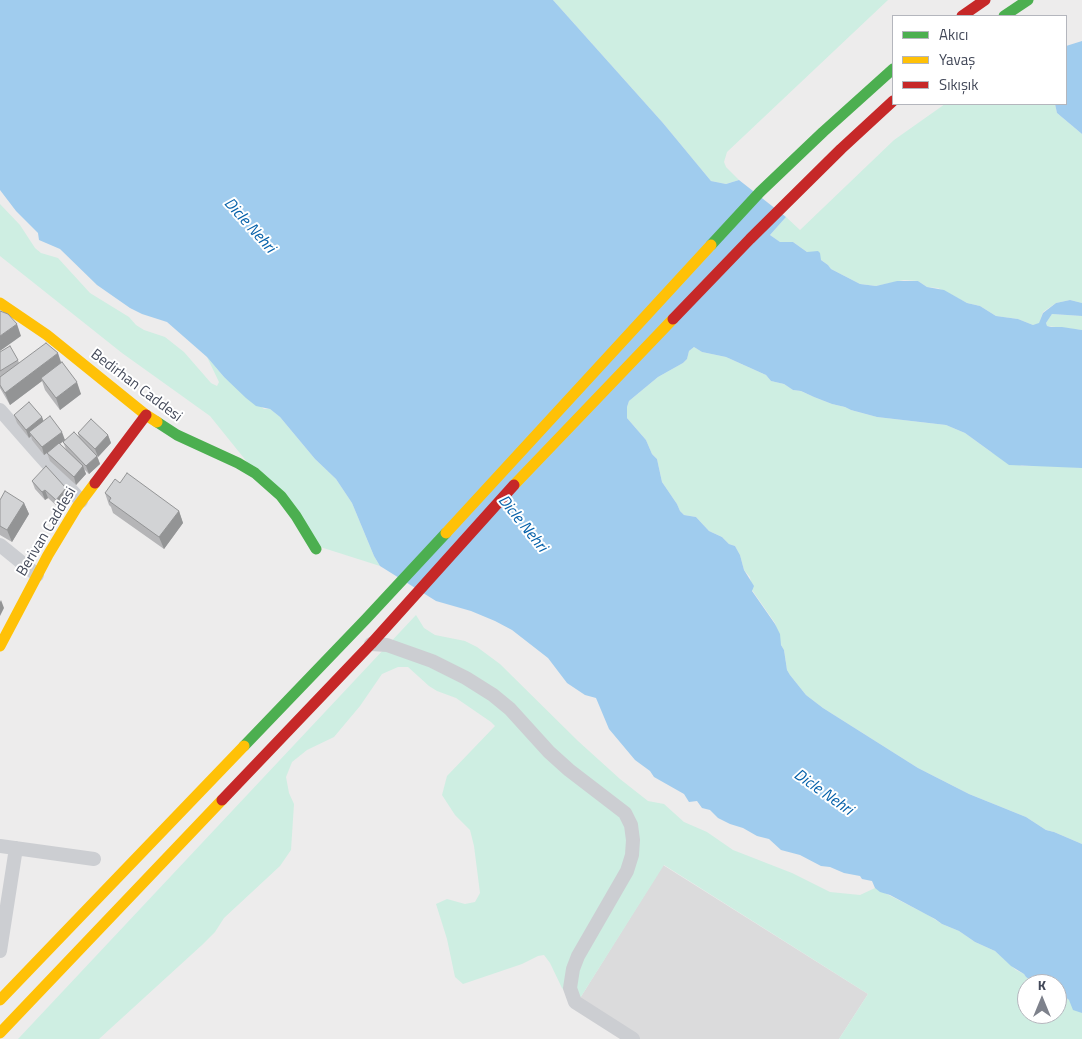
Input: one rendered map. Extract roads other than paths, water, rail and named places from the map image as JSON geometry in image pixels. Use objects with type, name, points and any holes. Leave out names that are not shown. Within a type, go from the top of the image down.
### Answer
[{"type":"main road","points":[[963,15],[985,0]]},
{"type":"main road","points":[[1006,15],[1028,0]]},
{"type":"main road","points":[[0,1000],[366,618],[760,192],[823,132],[892,71]]},
{"type":"main road","points":[[0,1033],[371,644],[542,454],[781,208],[892,101]]},
{"type":"main road","name":"Bedirhan Caddesi","points":[[0,303],[47,335],[146,415],[177,435],[238,463],[255,473],[280,496],[296,516],[316,549]]},
{"type":"main road","name":"Berivan Caddesi","points":[[0,646],[37,575],[81,501],[146,415]]},
{"type":"street","points":[[1,413],[81,501]]},
{"type":"street","points":[[0,545],[37,575]]},
{"type":"street","points":[[371,644],[387,645],[432,661],[466,678],[493,695],[510,709],[549,752],[569,770],[625,813],[633,840],[632,855],[627,871],[578,956],[573,969],[570,988],[575,1002],[633,1039]]},
{"type":"street","points":[[0,846],[94,860]]},
{"type":"street","points":[[0,951],[16,848]]},
{"type":"water","name":"Dicle Nehri","points":[[0,0],[553,0],[663,123],[711,181],[726,184],[739,180],[786,217],[770,235],[780,242],[793,242],[807,252],[818,251],[821,260],[831,269],[860,284],[876,286],[897,281],[918,281],[927,287],[944,290],[967,303],[980,306],[996,316],[1018,319],[1033,325],[1039,323],[1043,313],[1056,303],[1070,300],[1082,303],[1082,316],[1052,314],[1046,323],[1047,326],[1051,327],[1082,330],[1082,468],[1009,465],[965,433],[946,425],[877,417],[851,410],[801,391],[793,390],[784,384],[771,381],[766,375],[726,357],[702,352],[694,347],[689,351],[687,359],[683,363],[658,377],[629,401],[627,418],[646,440],[652,454],[657,459],[662,482],[680,511],[684,515],[696,517],[709,531],[735,546],[740,555],[744,570],[754,586],[752,591],[780,634],[787,670],[806,695],[823,708],[918,768],[969,794],[1026,817],[1046,830],[1082,844],[1082,1013],[1073,1010],[1067,998],[1067,974],[1024,974],[1011,966],[995,951],[890,895],[880,892],[875,888],[872,881],[830,867],[821,866],[800,855],[781,850],[769,839],[757,836],[718,818],[710,810],[702,808],[697,801],[689,802],[684,794],[654,777],[650,771],[635,760],[609,729],[596,698],[585,695],[567,683],[548,658],[512,630],[471,611],[436,601],[380,566],[352,503],[336,479],[315,459],[280,417],[270,409],[256,406],[246,398],[207,357],[167,322],[130,308],[97,285],[60,249],[39,240],[38,233],[16,211],[0,190]]},
{"type":"water","points":[[1082,41],[1082,134],[1057,113],[1055,105],[1067,105],[1067,46]]}]
